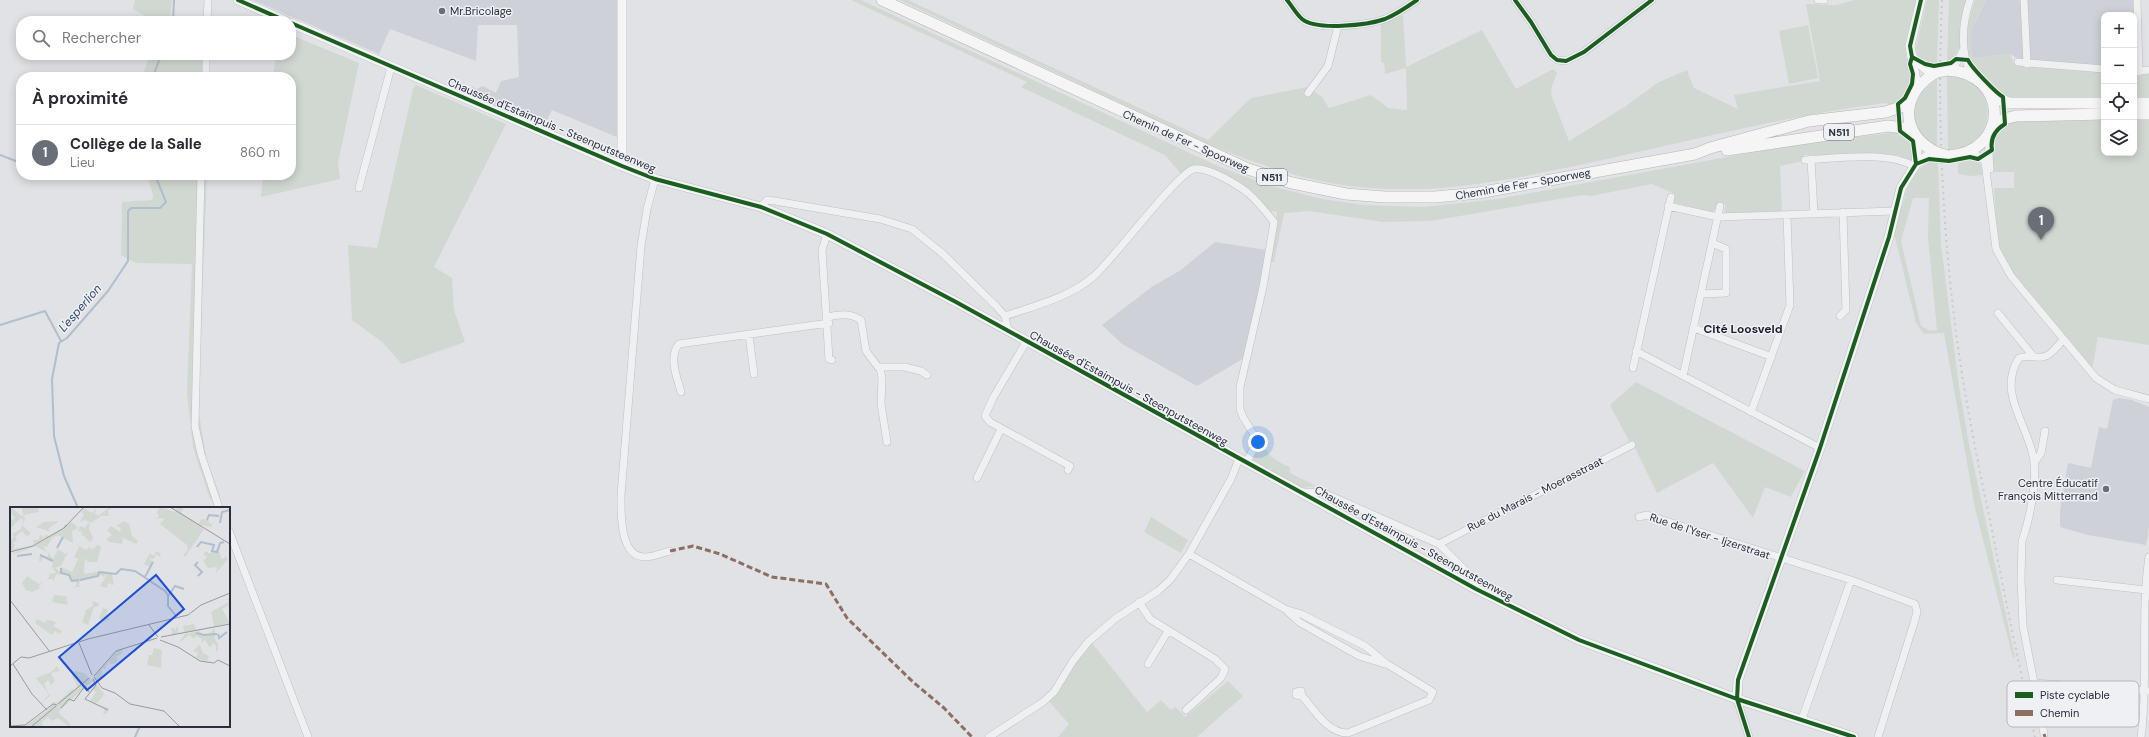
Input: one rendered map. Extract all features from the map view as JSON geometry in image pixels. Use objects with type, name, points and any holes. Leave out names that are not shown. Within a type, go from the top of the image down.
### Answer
[{"type":"highway","name":"Chemin de Fer - Spoorweg","points":[[882,0],[1218,156],[1278,179],[1320,190],[1385,197],[1459,196],[1695,154],[1710,148],[1809,121],[1886,112],[1909,104]]},
{"type":"highway","points":[[1990,131],[1994,111],[1991,96],[1983,83],[1971,74],[1961,71],[1942,71],[1925,78],[1917,87],[1909,104],[1909,116],[1912,129],[1918,139],[1926,147],[1943,154],[1969,152],[1980,145],[1990,131],[2004,119],[2016,116],[2101,114]]},
{"type":"highway","points":[[1991,96],[2009,103],[2101,103]]},
{"type":"highway","points":[[2137,103],[2149,103]]},
{"type":"highway","points":[[2137,114],[2149,114]]},
{"type":"highway","name":"N511","points":[[1695,154],[1767,142],[1888,126],[1912,129]]},
{"type":"main road","points":[[238,0],[275,16]]},
{"type":"main road","points":[[622,0],[622,166]]},
{"type":"main road","points":[[1917,87],[1910,46],[1921,0]]},
{"type":"main road","name":"Chaussée d'Estaimpuis - Steenputsteenweg","points":[[296,25],[655,179],[761,207],[827,234],[1008,331],[1476,589],[1579,640],[1737,698],[1854,737]]},
{"type":"main road","points":[[1912,57],[1927,70],[1942,71]]},
{"type":"main road","points":[[1915,165],[1918,139]]},
{"type":"main road","points":[[1737,698],[1738,680],[1820,448],[1887,243],[1901,188],[1915,165],[1928,155],[1943,154]]},
{"type":"street","points":[[207,16],[208,0]]},
{"type":"street","points":[[1287,0],[1303,20],[1321,25],[1338,26],[1372,22],[1383,19],[1394,15],[1417,0]]},
{"type":"street","points":[[1515,0],[1531,22],[1550,55],[1557,60],[1566,61],[1584,52],[1652,0]]},
{"type":"street","points":[[1818,0],[1824,0]]},
{"type":"street","points":[[1942,71],[1960,60],[1963,48],[1964,27],[1970,0]]},
{"type":"street","points":[[2024,0],[2027,64]]},
{"type":"street","points":[[2136,48],[2137,0]]},
{"type":"street","points":[[1308,93],[1328,66],[1338,26]]},
{"type":"street","points":[[1963,48],[1971,74]]},
{"type":"street","points":[[206,60],[206,72]]},
{"type":"street","points":[[2018,62],[2027,64],[2101,69]]},
{"type":"street","points":[[360,188],[391,67]]},
{"type":"street","points":[[2137,72],[2149,70]]},
{"type":"street","points":[[1988,175],[1990,167],[1990,131]]},
{"type":"street","points":[[1969,152],[1981,157],[1985,162],[1988,175],[1996,249],[2011,276],[2091,373],[2105,385],[2120,392],[2149,399]]},
{"type":"street","points":[[1814,214],[1808,160],[1862,158],[1896,159],[1904,160],[1915,165]]},
{"type":"street","points":[[989,737],[1043,702],[1054,692],[1073,661],[1088,642],[1116,618],[1158,591],[1170,580],[1189,554],[1231,479],[1254,448],[1257,440],[1243,417],[1240,409],[1240,387],[1263,286],[1274,222],[1246,192],[1209,171],[1195,168],[1184,175],[1105,267],[1092,278],[1064,295],[1005,316]]},
{"type":"street","points":[[655,179],[647,209],[641,246],[621,495],[621,525],[628,545],[637,554],[644,557],[670,552]]},
{"type":"street","points":[[201,180],[195,426],[201,454],[219,507]]},
{"type":"street","points":[[1633,368],[1671,197]]},
{"type":"street","points":[[761,207],[767,200],[781,201],[880,219],[912,229],[943,254],[1005,316],[1008,331]]},
{"type":"street","points":[[1668,206],[1718,217],[1787,216],[1843,212],[1894,211]]},
{"type":"street","points":[[1683,376],[1720,206]]},
{"type":"street","points":[[1840,316],[1846,310],[1843,212]]},
{"type":"street","points":[[1751,412],[1790,305],[1787,216]]},
{"type":"street","points":[[827,234],[822,250],[830,360],[832,360]]},
{"type":"street","points":[[1701,294],[1726,293],[1726,248],[1712,243]]},
{"type":"street","points":[[1998,313],[2033,356]]},
{"type":"street","points":[[681,392],[673,357],[674,350],[679,344],[749,335],[828,320],[847,314],[854,315],[861,320],[866,350],[871,360],[880,368],[882,378],[881,404],[887,442]]},
{"type":"street","points":[[1694,328],[1772,357]]},
{"type":"street","points":[[749,335],[754,374]]},
{"type":"street","points":[[2034,681],[2023,626],[2021,579],[2022,541],[2032,493],[2034,463],[2015,409],[2010,385],[2014,366],[2018,358],[2026,355],[2044,357],[2050,354],[2063,340]]},
{"type":"street","points":[[1026,342],[993,398],[985,416],[990,422],[1001,429],[1070,466],[1068,470]]},
{"type":"street","points":[[1636,352],[1820,448]]},
{"type":"street","points":[[880,368],[905,367],[927,374]]},
{"type":"street","points":[[977,478],[1001,429]]},
{"type":"street","points":[[2034,463],[2040,454],[2045,431]]},
{"type":"street","name":"Rue du Marais - Moerasstraat","points":[[1439,544],[1632,445]]},
{"type":"street","points":[[1302,492],[1324,493],[1439,544],[1475,580],[1476,589]]},
{"type":"street","name":"Rue de l'Yser - Ijzerstraat","points":[[1639,517],[1647,515],[1780,559],[1850,580],[1907,600],[1916,606],[1914,623],[1878,737]]},
{"type":"street","points":[[230,534],[308,737]]},
{"type":"street","points":[[1189,554],[1285,609],[1301,614],[1365,646],[1387,664],[1433,692],[1429,700],[1348,733],[1335,731],[1302,696]]},
{"type":"street","points":[[2142,737],[2148,691],[2146,590],[2149,557]]},
{"type":"street","points":[[1802,719],[1850,580]]},
{"type":"street","points":[[2057,580],[2146,590]]},
{"type":"street","points":[[1139,602],[1150,619],[1215,659],[1225,669],[1221,678],[1186,710]]},
{"type":"street","points":[[1285,609],[1299,622],[1359,656],[1387,664]]},
{"type":"street","points":[[1148,664],[1168,631]]},
{"type":"street","points":[[1737,698],[1747,737]]},
{"type":"street","points":[[2043,727],[2044,734]]},
{"type":"shaded area","points":[[135,0],[172,0],[170,16],[145,16],[133,9]]},
{"type":"shaded area","points":[[253,0],[617,0],[619,138],[552,110],[544,126],[467,94],[472,87],[477,89],[483,86],[496,93],[501,81],[519,77],[517,25],[478,25],[476,61],[390,29],[379,54],[296,18],[296,16],[290,16]]},
{"type":"shaded area","points":[[851,0],[861,0],[1220,167],[1271,186],[1322,199],[1364,205],[1423,207],[1498,199],[1797,144],[1899,132],[1910,140],[1913,147],[1913,156],[1912,161],[1898,155],[1804,155],[1803,161],[1780,166],[1782,211],[1726,213],[1724,210],[1726,205],[1718,202],[1716,209],[1712,212],[1675,203],[1673,200],[1675,194],[1652,184],[1591,196],[1582,195],[1431,221],[1383,222],[1309,211],[1284,213],[1274,262],[1269,262],[1277,212],[1272,211],[1270,215],[1249,192],[1206,167],[1195,165],[1188,168],[1182,175],[1165,155],[1021,87],[1027,82]]},
{"type":"shaded area","points":[[900,0],[908,0],[1208,140],[1251,98],[1308,87],[1322,97],[1329,108],[1371,95],[1388,108],[1407,110],[1406,68],[1385,74],[1384,63],[1381,62],[1381,23],[1403,15],[1406,67],[1482,30],[1516,89],[1553,69],[1557,73],[1552,86],[1551,94],[1569,141],[1626,106],[1657,83],[1687,70],[1694,88],[1738,109],[1734,95],[1820,81],[1806,4],[1836,5],[1855,0],[1916,0],[1906,42],[1911,84],[1908,91],[1902,98],[1891,105],[1886,103],[1848,108],[1772,122],[1505,180],[1451,187],[1397,189],[1348,186],[1327,182],[1307,178],[1246,159],[1206,143]]},
{"type":"shaded area","points":[[1927,0],[1939,0],[1937,64],[1922,60],[1918,55],[1916,47]]},
{"type":"shaded area","points":[[1949,0],[1967,0],[1960,25],[1960,48],[1958,49],[1952,62],[1947,63]]},
{"type":"shaded area","points":[[1975,0],[1986,0],[1971,36],[1971,51],[1974,58],[2010,54],[2014,64],[2101,72],[2101,97],[2028,97],[2026,99],[2019,99],[2008,97],[2000,93],[1974,68],[1970,61],[1966,44],[1970,17]]},
{"type":"shaded area","points":[[1986,0],[2134,0],[2134,12],[2101,12],[2101,67],[2022,61],[2010,54],[1974,58],[1970,50],[1971,31]]},
{"type":"shaded area","points":[[1808,25],[1818,78],[1789,84],[1779,31]]},
{"type":"shaded area","points":[[296,37],[359,63],[338,163],[340,179],[261,197],[263,180],[296,180],[296,72],[274,72],[275,60],[296,60]]},
{"type":"shaded area","points":[[148,60],[209,60],[209,72],[144,72]]},
{"type":"shaded area","points":[[2149,73],[2149,97],[2137,97],[2137,74]]},
{"type":"shaded area","points":[[1947,76],[1964,78],[1977,86],[1985,98],[1988,112],[1985,126],[1978,138],[1966,147],[1948,150]]},
{"type":"shaded area","points":[[1937,79],[1937,147],[1926,140],[1919,132],[1915,123],[1914,114],[1920,95]]},
{"type":"shaded area","points":[[416,85],[506,124],[434,267],[452,278],[454,310],[465,342],[402,364],[382,342],[352,320],[348,245],[377,248],[413,89]]},
{"type":"shaded area","points":[[2101,120],[2101,156],[2137,156],[2137,120],[2149,120],[2149,345],[2098,337],[2092,370],[2012,271],[2001,252],[1997,237],[1994,188],[2014,188],[2014,172],[1993,172],[1994,139],[2001,128],[2008,124],[2007,122]]},
{"type":"shaded area","points":[[1972,159],[1980,163],[1983,171],[1982,175],[1970,176],[1958,174],[1958,163]]},
{"type":"shaded area","points":[[1931,160],[1938,160],[1941,244],[1959,387],[1968,439],[2015,657],[2013,658],[1975,508],[1944,333],[1924,334],[1916,323],[1894,233],[1907,189],[1916,172]],"holes":[[[1913,198],[1929,198],[1928,237],[1937,330],[1930,331],[1921,326],[1901,241]]]},
{"type":"shaded area","points":[[148,180],[207,180],[198,408],[207,461],[220,496],[210,499],[193,448],[187,393],[192,264],[136,263],[121,255],[122,202],[152,200],[153,195]]},
{"type":"shaded area","points":[[1215,242],[1267,250],[1244,358],[1197,386],[1122,344],[1102,325],[1153,286],[1181,270]]},
{"type":"shaded area","points":[[1636,382],[1805,471],[1791,497],[1765,487],[1753,518],[1713,463],[1657,493],[1635,448],[1630,443],[1610,405]]},
{"type":"shaded area","name":"Centre Éducatif François Mitterrand","points":[[2119,398],[2132,400],[2149,407],[2149,527],[2146,545],[2088,535],[2060,527],[2060,510],[2068,463],[2091,468],[2099,427],[2107,429],[2113,400]]},
{"type":"shaded area","points":[[1260,439],[1265,449],[1275,460],[1290,467],[1290,473],[1316,486],[1301,488],[1253,460]]},
{"type":"shaded area","points":[[1151,517],[1188,540],[1181,553],[1144,532]]},
{"type":"shaded area","points":[[1089,639],[1147,712],[1161,700],[1171,710],[1176,707],[1185,717],[1228,681],[1243,696],[1197,737],[1058,737],[1069,724],[1045,697]]},
{"type":"waterway","name":"L'esperlion","points":[[173,16],[174,0]]},
{"type":"waterway","name":"L'esperlion","points":[[155,72],[159,60]]},
{"type":"waterway","points":[[0,155],[16,161]]},
{"type":"waterway","name":"L'esperlion","points":[[78,507],[64,476],[54,436],[52,379],[59,343],[67,338],[108,291],[128,261],[128,211],[131,208],[160,208],[166,202],[157,180]]},
{"type":"waterway","points":[[0,325],[45,311],[61,341]]},
{"type":"waterway","name":"L'esperlion","points":[[135,737],[140,727]]},
{"type":"railway","points":[[1942,0],[1940,83],[1942,166],[1951,291],[1964,384],[2023,681]]},
{"type":"railway","points":[[2033,727],[2035,737]]},
{"type":"marked path","points":[[670,551],[693,546],[720,554],[772,577],[826,584],[847,618],[913,682],[944,708],[972,737]]},
{"type":"cycle path","points":[[238,0],[275,16]]},
{"type":"cycle path","points":[[1287,0],[1302,19],[1309,23],[1330,26],[1355,25],[1385,19],[1398,13],[1417,0]]},
{"type":"cycle path","points":[[1515,0],[1531,22],[1551,55],[1557,60],[1566,61],[1584,52],[1652,0]]},
{"type":"cycle path","points":[[1916,164],[1913,141],[1900,131],[1898,104],[1905,98],[1912,84],[1913,74],[1910,64],[1912,57],[1910,46],[1921,0]]},
{"type":"cycle path","points":[[296,25],[655,179],[761,207],[827,234],[956,302],[1476,589],[1579,640],[1737,699],[1854,737]]},
{"type":"cycle path","points":[[1749,737],[1737,699],[1738,680],[1820,448],[1889,237],[1901,188],[1916,164],[1929,159],[1949,161],[1970,157],[1978,159],[1992,150],[1994,135],[1998,129],[2005,124],[2003,97],[1984,80],[1968,60],[1956,59],[1951,63],[1934,66],[1925,64],[1912,57]]},
{"type":"place","name":"Mr.Bricolage","points":[[442,11]]},
{"type":"place","name":"Collège de la Salle","points":[[2041,240]]},
{"type":"place","name":"Centre Éducatif François Mitterrand","points":[[2106,489]]},
{"type":"district","name":"Cité Loosveld","points":[[1743,329]]}]
